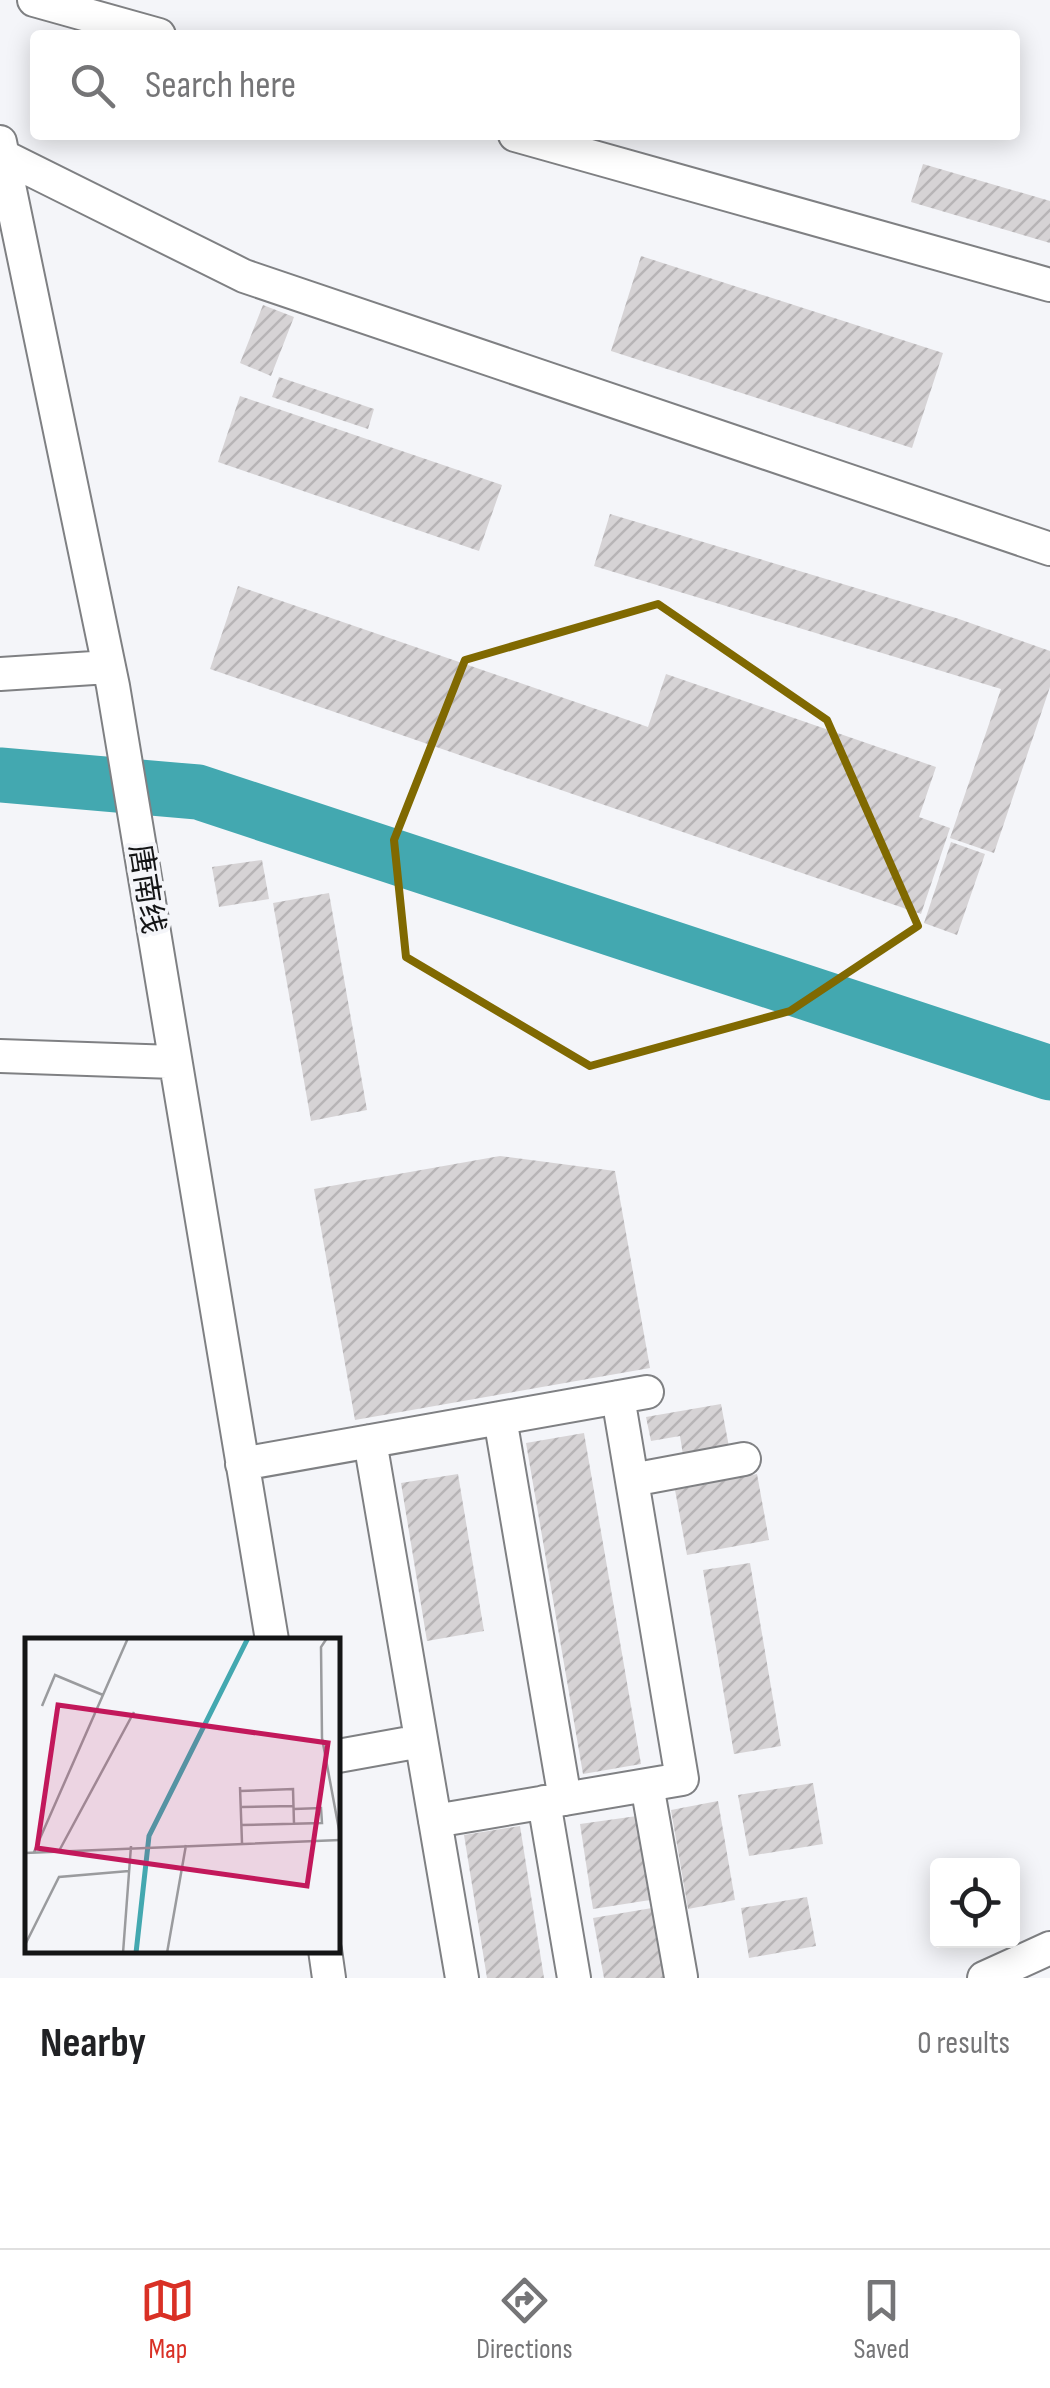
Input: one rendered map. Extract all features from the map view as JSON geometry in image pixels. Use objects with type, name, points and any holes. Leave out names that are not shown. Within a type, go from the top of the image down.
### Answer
[{"type":"street","points":[[34,0],[141,30]]},
{"type":"street","points":[[533,140],[1050,286]]},
{"type":"street","points":[[1,149],[244,276],[1050,550]]},
{"type":"street","name":"唐南线","points":[[1,149],[111,676],[272,1638]]},
{"type":"street","points":[[0,674],[111,676]]},
{"type":"street","points":[[0,1056],[174,1062]]},
{"type":"street","points":[[242,1464],[633,1394],[632,1480],[682,1779],[435,1821]]},
{"type":"street","points":[[500,1418],[554,1801],[574,1978]]},
{"type":"street","points":[[370,1441],[462,1978]]},
{"type":"street","points":[[632,1480],[744,1459]]},
{"type":"street","points":[[340,1756],[422,1741]]},
{"type":"street","points":[[647,1785],[680,1978]]},
{"type":"street","points":[[984,1978],[1050,1948]]},
{"type":"street","points":[[326,1953],[330,1978]]},
{"type":"highlighted area","points":[[658,604],[827,720],[918,926],[790,1011],[590,1066],[406,957],[394,840],[465,660]]},
{"type":"building","points":[[923,164],[1050,201],[1050,243],[911,202]]},
{"type":"building","points":[[641,256],[943,353],[912,448],[611,351]]},
{"type":"building","points":[[263,305],[294,317],[271,376],[240,363]]},
{"type":"building","points":[[279,377],[374,409],[368,429],[272,397]]},
{"type":"building","points":[[240,396],[502,485],[479,551],[218,462]]},
{"type":"building","points":[[610,514],[956,618],[1050,651],[1050,687],[994,853],[950,838],[1001,689],[594,566]]},
{"type":"building","points":[[238,586],[648,727],[666,674],[936,767],[919,817],[950,828],[921,914],[210,669]]},
{"type":"building","points":[[951,842],[985,854],[957,935],[924,923]]},
{"type":"building","points":[[262,860],[269,899],[219,907],[212,867]]},
{"type":"building","points":[[329,893],[367,1110],[311,1121],[273,903]]},
{"type":"building","points":[[500,1156],[615,1171],[650,1368],[355,1420],[314,1189]]},
{"type":"building","points":[[721,1404],[729,1447],[683,1455],[680,1436],[651,1441],[646,1417]]},
{"type":"building","points":[[584,1433],[641,1764],[583,1774],[526,1443]]},
{"type":"building","points":[[458,1474],[484,1631],[427,1641],[401,1483]]},
{"type":"building","points":[[757,1474],[769,1540],[687,1555],[675,1490]]},
{"type":"building","points":[[750,1563],[781,1746],[734,1754],[703,1570]]},
{"type":"building","points":[[813,1783],[823,1844],[749,1856],[738,1795]]},
{"type":"building","points":[[718,1801],[735,1900],[688,1909],[671,1810]]},
{"type":"building","points":[[637,1816],[650,1900],[593,1909],[580,1824]]},
{"type":"building","points":[[520,1826],[544,1978],[487,1978],[464,1835]]},
{"type":"building","points":[[807,1897],[816,1946],[749,1958],[741,1908]]},
{"type":"building","points":[[652,1908],[664,1978],[604,1978],[593,1918]]},
{"type":"waterway","points":[[0,775],[198,792],[1050,1073]]}]
